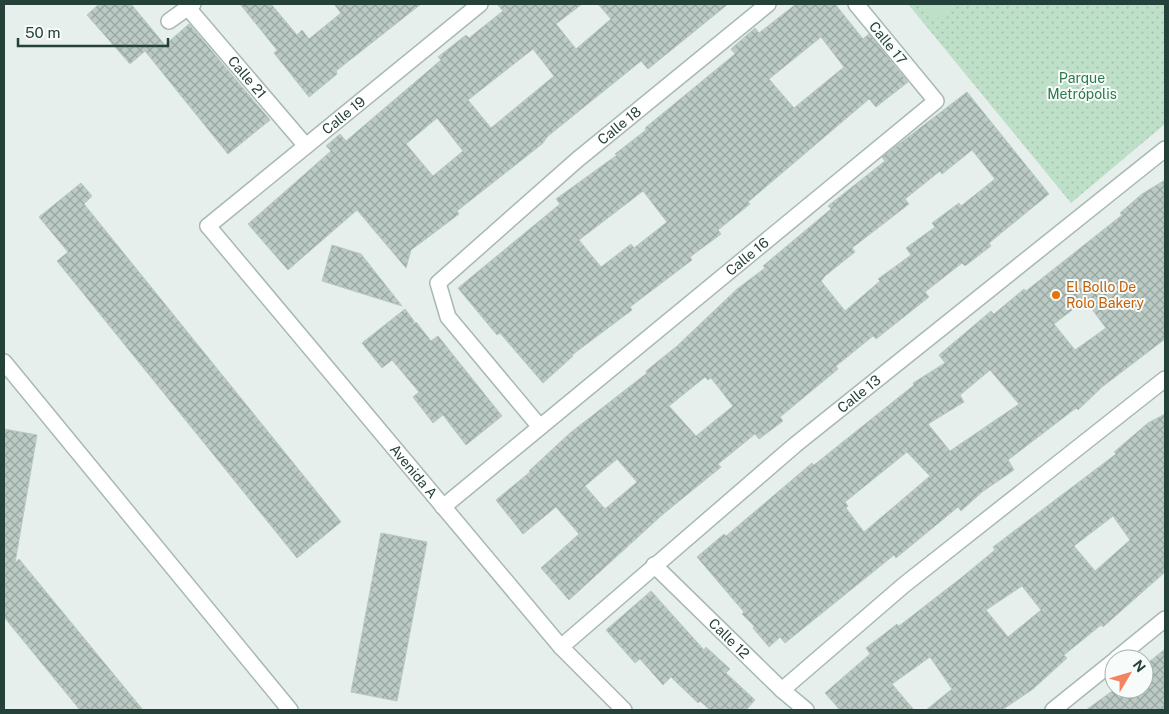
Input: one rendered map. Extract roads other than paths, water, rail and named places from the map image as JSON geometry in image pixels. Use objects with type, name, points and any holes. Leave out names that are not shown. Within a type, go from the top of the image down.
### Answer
[{"type":"street","name":"Calle 19","points":[[208,226],[480,4]]},
{"type":"street","name":"Calle 18","points":[[540,427],[448,317],[438,283],[577,160],[768,4]]},
{"type":"street","name":"Calle 17","points":[[856,4],[921,83]]},
{"type":"street","name":"Calle 21","points":[[191,6],[306,146]]},
{"type":"street","points":[[170,21],[191,6]]},
{"type":"street","name":"Calle 16","points":[[540,427],[936,101],[921,83]]},
{"type":"street","name":"Calle 13","points":[[561,647],[794,445],[1165,149]]},
{"type":"street","name":"Avenida A","points":[[208,226],[561,647],[624,710]]},
{"type":"street","points":[[4,362],[290,710]]},
{"type":"street","points":[[782,690],[904,586],[1165,379]]},
{"type":"street","points":[[444,507],[540,427]]},
{"type":"street","name":"Calle 12","points":[[654,566],[782,690],[806,710]]},
{"type":"street","points":[[1128,649],[1165,619]]},
{"type":"street","points":[[1053,710],[1104,669]]},
{"type":"place","name":"El Bollo De Rolo Bakery","points":[[1056,295]]},
{"type":"park label","name":"Parque Metrópolis","points":[[1082,86]]}]
